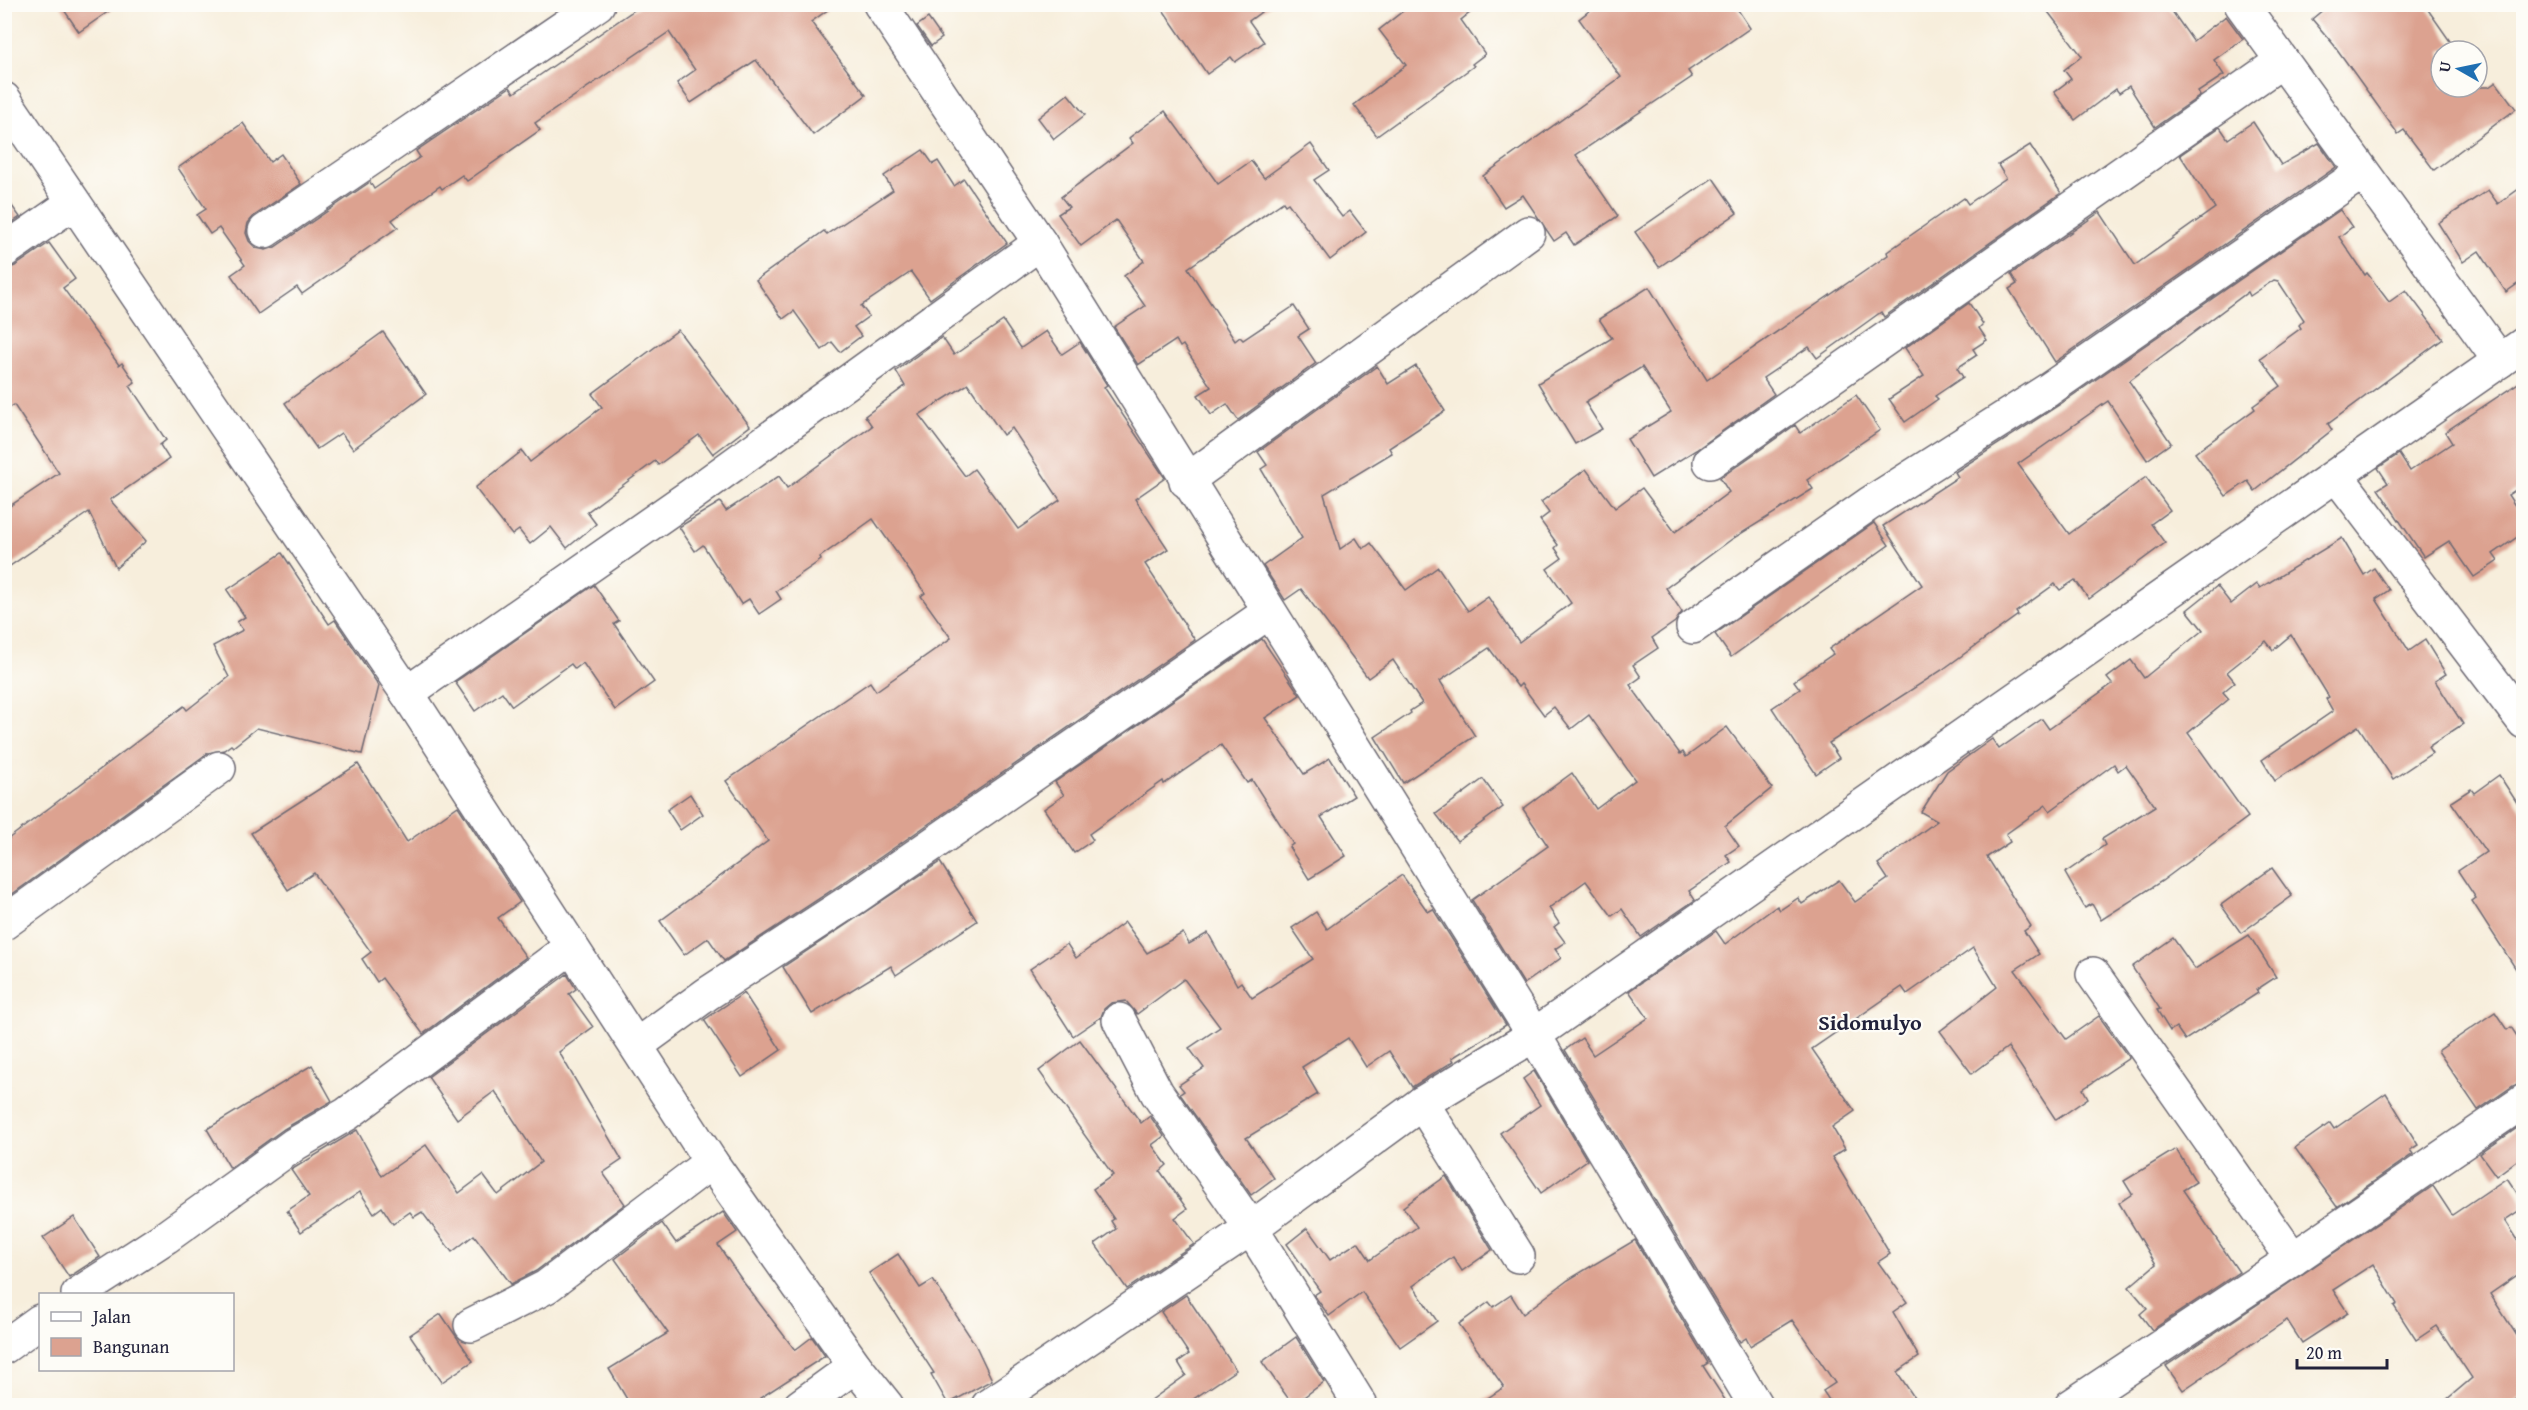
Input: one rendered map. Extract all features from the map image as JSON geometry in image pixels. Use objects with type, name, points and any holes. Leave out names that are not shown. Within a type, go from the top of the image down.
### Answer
[{"type":"street","points":[[266,231],[598,4]]},
{"type":"street","points":[[880,4],[1040,243],[1534,1035],[1756,1406]]},
{"type":"street","points":[[988,1406],[1251,1228],[1422,1103],[1534,1035],[2512,352],[2361,173],[2241,4]]},
{"type":"street","points":[[1710,462],[2282,61]]},
{"type":"street","points":[[4,99],[407,693],[711,1162],[855,1366],[887,1406]]},
{"type":"street","points":[[1693,627],[1869,504],[2048,390],[2361,173]]},
{"type":"street","points":[[4,251],[74,204]]},
{"type":"street","points":[[1186,480],[1528,233]]},
{"type":"street","points":[[407,693],[690,496],[1040,243]]},
{"type":"street","points":[[2337,476],[2523,722]]},
{"type":"street","points":[[637,1045],[707,994],[856,897],[1269,612]]},
{"type":"street","points":[[4,923],[219,768]]},
{"type":"street","points":[[80,1293],[166,1237],[295,1144],[347,1114],[570,947]]},
{"type":"street","points":[[2093,974],[2293,1259]]},
{"type":"street","points":[[1119,1020],[1157,1093],[1251,1228],[1361,1406]]},
{"type":"street","points":[[2071,1406],[2293,1259],[2523,1101]]},
{"type":"street","points":[[1422,1103],[1518,1256]]},
{"type":"street","points":[[471,1325],[546,1287],[711,1162]]},
{"type":"street","points":[[4,1347],[39,1321]]},
{"type":"street","points":[[800,1406],[855,1366]]},
{"type":"building","points":[[60,4],[119,4],[79,32]]},
{"type":"building","points":[[643,4],[836,4],[811,22],[866,95],[813,135],[756,60],[691,103],[677,83],[695,70],[669,32],[535,123],[540,130],[467,181],[462,175],[442,189],[440,186],[392,220],[398,227],[302,294],[297,287],[258,314],[231,275],[245,265],[219,228],[210,234],[197,215],[206,209],[178,168],[243,123],[270,162],[281,154],[301,184],[254,216],[248,223],[246,233],[249,241],[256,248],[266,250],[275,247],[370,182],[374,189],[420,157],[416,151],[510,87],[514,93]]},
{"type":"building","points":[[1159,4],[1272,4],[1249,21],[1264,42],[1235,62],[1231,57],[1207,74]]},
{"type":"building","points":[[1412,4],[1481,4],[1461,20],[1485,54],[1472,64],[1474,66],[1377,136],[1354,105],[1406,65],[1379,30]]},
{"type":"building","points":[[1598,4],[1734,4],[1750,28],[1688,71],[1692,77],[1576,155],[1618,216],[1574,245],[1566,233],[1554,241],[1523,195],[1504,207],[1483,176],[1621,77],[1579,19]]},
{"type":"building","points":[[2042,4],[2167,4],[2193,41],[2226,16],[2243,39],[2214,60],[2224,75],[2198,92],[2200,96],[2155,127],[2129,86],[2119,93],[2116,89],[2075,120],[2054,92],[2071,79],[2064,70],[2082,56]]},
{"type":"building","points":[[2330,4],[2424,4],[2448,39],[2429,39],[2429,99],[2489,99],[2489,87],[2496,82],[2516,109],[2434,170],[2404,130],[2398,134],[2334,45],[2312,19]]},
{"type":"building","points":[[928,18],[942,38],[931,46],[917,26]]},
{"type":"building","points":[[1068,94],[1085,115],[1054,139],[1038,118]]},
{"type":"building","points":[[1165,111],[1218,184],[1251,161],[1264,178],[1311,144],[1329,170],[1314,180],[1342,217],[1350,211],[1366,232],[1330,260],[1288,203],[1285,205],[1283,202],[1188,268],[1235,341],[1240,337],[1243,340],[1294,306],[1309,329],[1298,336],[1316,363],[1238,420],[1227,404],[1211,415],[1198,395],[1211,387],[1183,345],[1180,347],[1176,340],[1138,365],[1114,327],[1145,306],[1124,276],[1144,261],[1116,220],[1081,246],[1058,214],[1069,207],[1061,197],[1133,143],[1129,138]]},
{"type":"building","points":[[2253,122],[2281,165],[2319,143],[2336,167],[2055,362],[2009,289],[2017,284],[2011,274],[2100,212],[2135,265],[2215,208],[2180,155],[2220,127],[2228,139]]},
{"type":"building","points":[[2030,145],[2061,193],[1884,317],[1881,312],[1817,358],[1809,347],[1763,378],[1774,394],[1696,450],[1651,478],[1627,439],[1671,412],[1642,367],[1585,402],[1602,429],[1575,444],[1538,383],[1612,338],[1599,319],[1649,287],[1707,380],[1888,255],[1887,252],[1964,198],[1968,204],[2006,178],[1998,165]]},
{"type":"building","points":[[923,150],[933,164],[938,161],[954,186],[964,179],[1007,243],[930,299],[911,272],[861,306],[869,316],[854,327],[861,336],[840,352],[832,342],[822,350],[794,311],[783,319],[756,280],[824,231],[827,234],[893,190],[884,176]]},
{"type":"building","points":[[1713,178],[1737,213],[1659,267],[1635,232]]},
{"type":"building","points":[[2523,186],[2523,280],[2506,292],[2479,251],[2463,262],[2438,223],[2488,190],[2498,204]]},
{"type":"building","points":[[4,195],[20,217],[4,228]]},
{"type":"building","points":[[2340,210],[2352,227],[2339,237],[2365,275],[2367,273],[2389,302],[2406,290],[2443,339],[2328,424],[2332,430],[2255,491],[2248,481],[2226,496],[2195,453],[2255,409],[2253,406],[2281,386],[2260,358],[2301,328],[2299,325],[2304,320],[2278,281],[2274,280],[2250,296],[2248,292],[2129,381],[2171,443],[2147,460],[2108,401],[2018,464],[2069,534],[2146,477],[2170,510],[2151,524],[2165,543],[2089,599],[2075,580],[2060,590],[2055,584],[2016,612],[2018,615],[1942,670],[1829,743],[1839,758],[1816,774],[1772,708],[1800,689],[1794,681],[1833,654],[1829,649],[1922,585],[1883,526],[1958,477],[1955,472],[2059,405]]},
{"type":"building","points":[[49,243],[75,279],[63,288],[119,365],[122,363],[135,382],[130,386],[166,440],[160,445],[169,459],[110,500],[146,541],[116,568],[89,512],[4,570],[4,510],[59,473],[14,405],[4,411],[4,270],[15,266]]},
{"type":"building","points":[[1969,303],[1983,324],[1979,328],[1987,340],[1973,349],[1977,355],[1957,368],[1963,377],[1935,396],[1938,399],[1905,422],[1889,399],[1924,376],[1905,348]]},
{"type":"building","points":[[1003,321],[1021,348],[1046,331],[1062,354],[1080,342],[1107,385],[1104,387],[1165,478],[1135,499],[1168,549],[1145,564],[1195,640],[846,881],[724,961],[708,938],[684,955],[660,921],[768,841],[726,781],[870,682],[876,691],[951,638],[921,596],[925,593],[873,519],[820,557],[821,560],[776,591],[781,599],[759,614],[749,599],[741,604],[703,545],[695,551],[679,527],[720,502],[726,511],[779,476],[787,488],[872,426],[865,416],[905,386],[896,371],[942,337],[954,355]],"holes":[[[968,384],[1003,435],[1012,428],[1060,500],[1018,529],[974,469],[965,476],[919,415]]]},
{"type":"building","points":[[678,330],[750,426],[713,454],[699,435],[658,465],[655,461],[587,512],[596,524],[567,548],[551,527],[530,544],[519,530],[512,535],[475,488],[522,451],[530,462],[602,407],[592,394]]},
{"type":"building","points":[[383,332],[426,394],[353,449],[341,433],[317,449],[285,403]]},
{"type":"building","points":[[1377,366],[1388,384],[1416,366],[1445,411],[1389,448],[1392,453],[1324,494],[1340,549],[1356,538],[1363,549],[1371,543],[1406,590],[1438,567],[1468,611],[1488,597],[1519,642],[1571,603],[1547,569],[1562,558],[1555,548],[1558,545],[1540,520],[1549,513],[1541,502],[1586,469],[1615,508],[1642,488],[1675,532],[1729,492],[1720,478],[1795,425],[1800,433],[1856,395],[1880,430],[1807,480],[1813,489],[1732,539],[1666,588],[1682,612],[1675,622],[1652,638],[1658,648],[1633,665],[1641,677],[1630,685],[1680,754],[1683,752],[1686,757],[1727,727],[1772,788],[1725,826],[1739,846],[1726,855],[1731,862],[1689,891],[1695,900],[1641,937],[1622,909],[1612,916],[1586,881],[1549,908],[1559,923],[1554,927],[1565,942],[1555,949],[1561,958],[1524,984],[1472,900],[1548,846],[1523,809],[1572,773],[1596,809],[1635,780],[1589,715],[1571,729],[1554,707],[1544,715],[1521,684],[1518,687],[1489,648],[1440,681],[1475,736],[1403,783],[1375,737],[1422,703],[1393,660],[1368,678],[1301,589],[1285,600],[1263,566],[1302,538],[1261,469],[1267,465],[1258,452]]},
{"type":"building","points":[[2523,380],[2523,485],[2508,495],[2523,518],[2523,533],[2493,554],[2498,561],[2474,577],[2449,541],[2424,557],[2378,489],[2388,483],[2378,468],[2399,454],[2410,471],[2452,443],[2445,432]]},
{"type":"building","points":[[1874,523],[1889,545],[1731,657],[1715,634]]},
{"type":"building","points":[[2342,538],[2364,575],[2374,568],[2389,590],[2376,599],[2409,651],[2425,640],[2446,674],[2435,681],[2463,724],[2428,747],[2432,753],[2393,779],[2358,726],[2275,781],[2262,760],[2333,711],[2326,699],[2329,697],[2291,635],[2273,650],[2266,641],[2227,672],[2235,682],[2223,692],[2229,699],[2188,733],[2248,817],[2162,881],[2101,920],[2092,904],[2085,908],[2065,873],[2105,845],[2102,839],[2155,806],[2126,765],[2118,771],[2114,764],[2050,811],[2046,805],[2006,834],[2010,842],[1987,857],[2031,926],[2024,931],[2039,954],[2015,970],[2066,1039],[2099,1016],[2129,1058],[2083,1089],[2088,1098],[2056,1120],[2008,1047],[1972,1074],[1940,1031],[1997,987],[1973,948],[1907,994],[1902,987],[1812,1049],[1855,1111],[1832,1127],[1845,1149],[1832,1157],[1890,1254],[1878,1262],[1907,1302],[1893,1312],[1919,1357],[1897,1372],[1920,1406],[1833,1406],[1823,1391],[1835,1383],[1792,1320],[1750,1346],[1746,1338],[1740,1342],[1565,1050],[1582,1038],[1593,1055],[1648,1018],[1629,991],[1716,931],[1725,944],[1777,906],[1780,910],[1798,898],[1802,904],[1839,880],[1855,902],[1888,879],[1878,864],[1937,821],[1921,812],[1947,771],[1992,739],[1999,749],[2042,719],[2049,729],[2112,684],[2107,678],[2131,660],[2144,678],[2203,630],[2187,610],[2217,586],[2231,604],[2257,584],[2260,588]]},
{"type":"building","points":[[282,553],[329,624],[335,620],[379,686],[362,754],[257,728],[233,747],[231,745],[224,750],[208,753],[4,900],[4,842],[184,706],[187,710],[229,677],[213,646],[243,630],[237,622],[245,617],[227,590]]},
{"type":"building","points":[[594,585],[619,621],[614,624],[654,682],[615,710],[583,663],[575,669],[571,664],[512,706],[502,692],[475,711],[455,682]]},
{"type":"building","points":[[1262,639],[1300,695],[1265,718],[1304,774],[1330,758],[1354,796],[1321,817],[1346,856],[1309,879],[1289,847],[1293,844],[1252,780],[1247,783],[1221,745],[1164,784],[1163,781],[1089,834],[1093,840],[1074,853],[1044,809],[1064,795],[1055,782]]},
{"type":"building","points":[[358,764],[407,842],[458,806],[520,902],[498,918],[526,957],[423,1034],[382,978],[377,982],[362,959],[371,952],[314,873],[288,890],[251,833]]},
{"type":"building","points":[[2499,775],[2523,812],[2523,980],[2472,901],[2476,898],[2458,871],[2486,852],[2451,802],[2471,789],[2474,793]]},
{"type":"building","points":[[1483,779],[1503,807],[1457,841],[1436,814]]},
{"type":"building","points":[[690,794],[703,814],[680,830],[667,810]]},
{"type":"building","points":[[940,862],[977,921],[896,975],[891,966],[812,1014],[783,967]]},
{"type":"building","points":[[2272,868],[2292,896],[2241,933],[2221,905]]},
{"type":"building","points":[[1402,875],[1428,912],[1433,909],[1506,1025],[1452,1058],[1454,1061],[1412,1087],[1389,1051],[1366,1067],[1348,1038],[1302,1067],[1318,1094],[1246,1138],[1274,1178],[1251,1195],[1180,1094],[1184,1091],[1179,1085],[1204,1068],[1189,1048],[1220,1027],[1184,979],[1137,1014],[1126,1001],[1111,1003],[1104,1009],[1101,1017],[1073,1036],[1030,969],[1067,944],[1076,958],[1125,922],[1147,953],[1183,933],[1189,944],[1208,933],[1237,985],[1241,982],[1252,998],[1313,959],[1292,928],[1316,912],[1327,929]]},
{"type":"building","points":[[2249,935],[2276,977],[2256,990],[2258,993],[2185,1040],[2176,1027],[2170,1031],[2157,1010],[2160,1009],[2132,967],[2173,938],[2195,969]]},
{"type":"building","points":[[567,974],[576,989],[569,994],[593,1027],[559,1052],[622,1160],[603,1173],[625,1204],[536,1271],[511,1284],[474,1235],[452,1252],[422,1212],[414,1217],[410,1212],[393,1224],[382,1207],[374,1213],[360,1192],[301,1232],[287,1211],[309,1196],[291,1170],[357,1130],[382,1176],[426,1145],[459,1193],[483,1175],[498,1195],[541,1162],[495,1091],[457,1119],[428,1077]]},
{"type":"building","points":[[744,993],[781,1050],[742,1077],[704,1020]]},
{"type":"building","points":[[2495,1012],[2507,1030],[2511,1027],[2523,1045],[2523,1082],[2513,1086],[2478,1110],[2438,1051]]},
{"type":"building","points":[[1080,1040],[1141,1123],[1150,1116],[1164,1136],[1152,1145],[1167,1165],[1160,1171],[1187,1209],[1175,1218],[1194,1244],[1127,1289],[1095,1244],[1116,1229],[1111,1221],[1114,1219],[1093,1189],[1113,1175],[1039,1071]]},
{"type":"building","points":[[312,1065],[332,1101],[284,1129],[230,1168],[207,1129]]},
{"type":"building","points":[[1534,1071],[1587,1160],[1541,1193],[1500,1133],[1540,1105],[1523,1079]]},
{"type":"building","points":[[2386,1093],[2418,1145],[2410,1150],[2413,1154],[2337,1207],[2295,1148],[2330,1123],[2334,1129]]},
{"type":"building","points":[[2523,1124],[2523,1156],[2496,1176],[2480,1154]]},
{"type":"building","points":[[2176,1149],[2196,1182],[2183,1190],[2239,1272],[2152,1330],[2140,1314],[2147,1308],[2129,1287],[2156,1264],[2119,1203],[2132,1194],[2124,1181]]},
{"type":"building","points":[[1446,1176],[1492,1250],[1462,1271],[1453,1257],[1413,1286],[1437,1321],[1400,1347],[1362,1292],[1329,1316],[1314,1295],[1320,1291],[1287,1244],[1307,1228],[1330,1260],[1358,1242],[1370,1260],[1417,1227],[1403,1207]]},
{"type":"building","points":[[2507,1178],[2523,1202],[2523,1208],[2505,1220],[2523,1248],[2523,1271],[2490,1294],[2523,1345],[2523,1393],[2509,1406],[2439,1406],[2472,1378],[2437,1326],[2416,1340],[2394,1306],[2397,1304],[2373,1264],[2333,1290],[2348,1313],[2302,1343],[2287,1320],[2183,1390],[2166,1366],[2433,1186],[2452,1215]]},
{"type":"building","points":[[723,1212],[737,1232],[718,1245],[744,1283],[795,1350],[812,1337],[825,1356],[760,1398],[764,1406],[631,1406],[609,1369],[668,1333],[615,1259],[662,1223],[676,1243]]},
{"type":"building","points":[[74,1217],[100,1257],[69,1277],[43,1238]]},
{"type":"building","points":[[1635,1240],[1708,1363],[1703,1366],[1729,1406],[1476,1406],[1504,1387],[1459,1324],[1489,1302],[1493,1307],[1511,1295],[1523,1314],[1568,1280]]},
{"type":"building","points":[[898,1254],[920,1288],[933,1280],[975,1344],[992,1380],[948,1404],[931,1374],[934,1373],[869,1273]]},
{"type":"building","points":[[1186,1295],[1236,1370],[1183,1406],[1143,1406],[1186,1375],[1178,1362],[1189,1354],[1161,1312]]},
{"type":"building","points":[[441,1314],[473,1361],[442,1382],[410,1335]]},
{"type":"building","points":[[1296,1337],[1324,1382],[1293,1405],[1262,1362]]},
{"type":"district","name":"Sidomulyo","points":[[1870,1022]]}]
